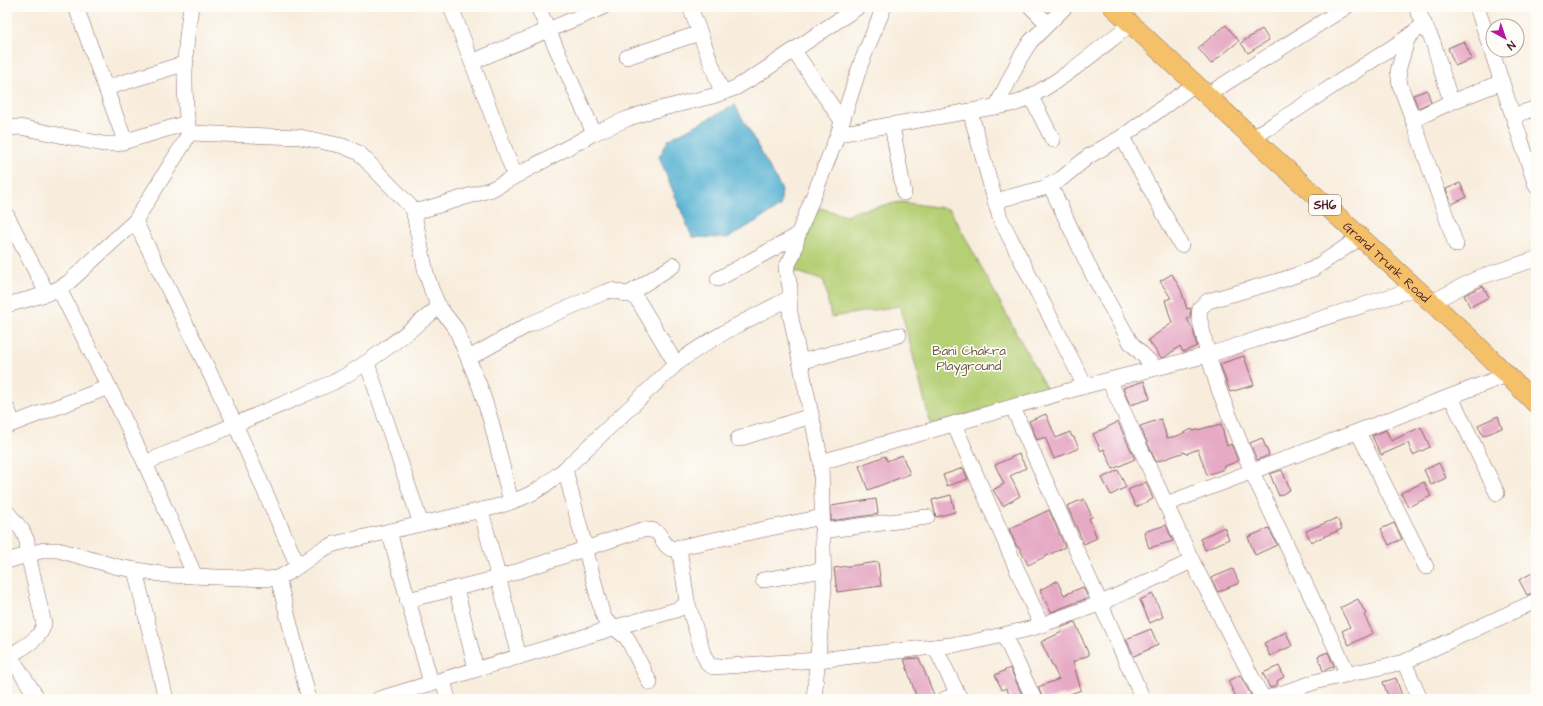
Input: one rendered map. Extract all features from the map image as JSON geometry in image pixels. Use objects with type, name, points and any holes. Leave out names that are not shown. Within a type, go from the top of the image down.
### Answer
[{"type":"main road","name":"Grand Trunk Road","points":[[1113,7],[1432,302],[1536,404]]},
{"type":"street","points":[[76,7],[125,141]]},
{"type":"street","points":[[7,305],[53,291],[69,282],[135,221],[184,143],[188,128],[186,63],[188,23],[191,7]]},
{"type":"street","points":[[451,7],[515,176]]},
{"type":"street","points":[[538,7],[594,133]]},
{"type":"street","points":[[472,62],[603,7]]},
{"type":"street","points":[[690,7],[722,92]]},
{"type":"street","points":[[7,128],[20,127],[103,144],[116,144],[188,128],[300,137],[342,146],[359,153],[413,209],[419,211],[492,189],[594,133],[647,112],[713,96],[735,88],[794,51],[858,7]]},
{"type":"street","points":[[814,699],[824,588],[821,462],[790,312],[790,287],[786,268],[793,255],[798,235],[840,128],[861,63],[884,7]]},
{"type":"street","points":[[1031,7],[1048,24]]},
{"type":"street","points":[[996,107],[1020,58],[1030,42],[1065,7]]},
{"type":"street","points":[[995,201],[1044,188],[1061,179],[1089,156],[1201,89],[1346,7]]},
{"type":"street","points":[[1416,7],[1433,42],[1451,102]]},
{"type":"street","points":[[1477,7],[1536,186]]},
{"type":"street","points":[[840,128],[892,125],[1017,103],[1031,97],[1054,82],[1131,24]]},
{"type":"street","points":[[1253,138],[1408,37],[1424,24]]},
{"type":"street","points":[[627,57],[700,33]]},
{"type":"street","points":[[1408,37],[1398,71],[1400,85],[1456,245]]},
{"type":"street","points":[[794,51],[840,128]]},
{"type":"street","points":[[106,88],[186,63]]},
{"type":"street","points":[[1413,120],[1451,102],[1502,82]]},
{"type":"street","points":[[1031,97],[1053,140]]},
{"type":"street","points":[[1513,116],[1536,108]]},
{"type":"street","points":[[970,111],[995,201],[1004,225],[1085,386]]},
{"type":"street","points":[[892,125],[904,193]]},
{"type":"street","points":[[1122,137],[1181,245]]},
{"type":"street","points":[[1050,185],[1092,273],[1132,343],[1156,368]]},
{"type":"street","points":[[413,209],[426,273],[439,307],[456,329],[486,403],[511,502]]},
{"type":"street","points":[[7,216],[109,387],[195,576]]},
{"type":"street","points":[[135,221],[235,424],[298,566]]},
{"type":"street","points":[[718,279],[798,235]]},
{"type":"street","points":[[1348,674],[1252,472],[1219,390],[1208,355],[1199,316],[1200,308],[1208,301],[1285,279],[1313,269],[1361,237]]},
{"type":"street","points":[[1432,302],[1480,277],[1536,258]]},
{"type":"street","points":[[627,295],[674,265]]},
{"type":"street","points":[[821,462],[1013,408],[1085,386],[1208,355],[1417,288]]},
{"type":"street","points":[[468,358],[528,324],[611,290],[634,296],[676,364]]},
{"type":"street","points":[[7,561],[44,550],[58,550],[118,567],[167,575],[278,578],[321,550],[334,544],[511,502],[548,484],[676,364],[706,343],[790,298]]},
{"type":"street","points":[[145,464],[334,382],[367,363],[439,307]]},
{"type":"street","points":[[800,362],[899,335]]},
{"type":"street","points":[[367,363],[421,524]]},
{"type":"street","points":[[1166,504],[1507,375]]},
{"type":"street","points":[[1109,380],[1192,561],[1264,699],[1282,696],[1318,681],[1404,662],[1536,601]]},
{"type":"street","points":[[7,408],[10,424],[109,387]]},
{"type":"street","points":[[1451,397],[1496,493]]},
{"type":"street","points":[[1013,408],[1099,604],[1143,699]]},
{"type":"street","points":[[738,439],[811,416]]},
{"type":"street","points":[[954,424],[1041,625]]},
{"type":"street","points":[[1358,432],[1426,567]]},
{"type":"street","points":[[565,469],[605,620],[627,638],[650,683]]},
{"type":"street","points":[[480,510],[518,657]]},
{"type":"street","points":[[7,512],[22,530],[27,540],[28,554],[44,624],[43,630],[38,636],[9,653],[38,699]]},
{"type":"street","points":[[407,600],[498,578],[586,550],[642,530],[652,529],[658,533],[666,545],[671,549],[822,524],[927,517]]},
{"type":"street","points":[[389,531],[407,600],[436,682],[448,699]]},
{"type":"street","points":[[679,547],[687,601],[703,653],[708,664],[713,667],[818,660],[968,643],[1041,625],[1099,604],[1192,561]]},
{"type":"street","points":[[135,570],[166,699]]},
{"type":"street","points":[[763,580],[823,570]]},
{"type":"street","points":[[278,578],[310,699]]},
{"type":"street","points":[[456,588],[476,669]]},
{"type":"street","points":[[379,699],[676,610],[684,606],[687,601]]},
{"type":"street","points":[[1004,635],[1034,699]]},
{"type":"street","points":[[935,647],[954,697]]},
{"type":"street","points":[[1404,662],[1420,699]]},
{"type":"green space","name":"Bani Chakra Playground","points":[[901,202],[950,209],[1047,390],[931,425],[900,306],[831,317],[824,281],[786,268],[808,236],[810,205],[847,216],[856,211]]},
{"type":"water","points":[[735,105],[782,190],[780,207],[728,238],[692,237],[659,157],[669,139]]},
{"type":"building","points":[[1226,25],[1239,41],[1211,64],[1198,48]]},
{"type":"building","points":[[1262,29],[1269,40],[1248,53],[1241,43]]},
{"type":"building","points":[[1464,41],[1472,59],[1455,66],[1448,48]]},
{"type":"building","points":[[1427,90],[1431,102],[1418,108],[1413,95]]},
{"type":"building","points":[[1460,183],[1467,197],[1452,204],[1446,189]]},
{"type":"building","points":[[1172,274],[1181,290],[1187,309],[1191,308],[1190,318],[1187,319],[1193,329],[1197,346],[1183,352],[1180,346],[1165,357],[1161,358],[1148,340],[1172,323],[1165,300],[1171,298],[1160,281]]},
{"type":"building","points":[[1483,286],[1489,297],[1470,307],[1464,295]]},
{"type":"building","points":[[1244,356],[1254,385],[1230,392],[1220,364]]},
{"type":"building","points":[[1144,381],[1150,399],[1130,405],[1123,388]]},
{"type":"building","points":[[1046,414],[1056,438],[1070,432],[1079,448],[1054,459],[1045,437],[1037,440],[1029,421]]},
{"type":"building","points":[[1498,416],[1502,428],[1483,436],[1478,425]]},
{"type":"building","points":[[1161,419],[1167,438],[1177,436],[1192,429],[1193,431],[1221,424],[1227,446],[1231,444],[1238,461],[1223,467],[1224,469],[1207,475],[1198,449],[1186,454],[1185,452],[1156,462],[1140,426]]},
{"type":"building","points":[[1118,422],[1135,459],[1113,469],[1104,449],[1101,451],[1093,434]]},
{"type":"building","points":[[1421,427],[1430,447],[1413,455],[1408,443],[1381,455],[1372,436],[1386,430],[1391,441]]},
{"type":"building","points":[[1262,438],[1269,455],[1257,460],[1250,443]]},
{"type":"building","points":[[1019,454],[1026,468],[1010,476],[1020,496],[1003,506],[993,490],[1004,484],[995,465]]},
{"type":"building","points":[[902,455],[910,474],[868,490],[859,466],[885,456],[887,461]]},
{"type":"building","points":[[1439,463],[1446,478],[1431,485],[1424,470]]},
{"type":"building","points":[[963,468],[968,479],[947,486],[943,475]]},
{"type":"building","points":[[1118,470],[1126,487],[1111,495],[1102,478]]},
{"type":"building","points":[[1282,470],[1290,490],[1279,496],[1270,474]]},
{"type":"building","points":[[1146,482],[1153,499],[1136,507],[1128,490]]},
{"type":"building","points":[[1424,482],[1431,496],[1408,507],[1401,493]]},
{"type":"building","points":[[951,495],[955,512],[936,517],[932,500]]},
{"type":"building","points":[[876,499],[878,514],[831,521],[831,506]]},
{"type":"building","points":[[1084,499],[1092,517],[1089,518],[1097,538],[1084,544],[1067,506]]},
{"type":"building","points":[[1049,510],[1065,547],[1028,565],[1019,547],[1017,547],[1009,529]]},
{"type":"building","points":[[1337,518],[1342,529],[1311,542],[1306,531]]},
{"type":"building","points":[[1394,523],[1402,539],[1389,545],[1381,529]]},
{"type":"building","points":[[1166,525],[1173,541],[1149,548],[1144,532]]},
{"type":"building","points":[[1224,527],[1229,539],[1205,550],[1200,539]]},
{"type":"building","points":[[1269,528],[1277,545],[1255,555],[1248,537]]},
{"type":"building","points":[[878,562],[881,586],[837,592],[834,568]]},
{"type":"building","points":[[1233,569],[1239,583],[1218,592],[1211,578]]},
{"type":"building","points":[[1536,571],[1536,592],[1527,595],[1519,580]]},
{"type":"building","points":[[1057,581],[1064,595],[1083,587],[1088,598],[1051,612],[1040,590]]},
{"type":"building","points":[[1153,594],[1163,617],[1150,623],[1140,600]]},
{"type":"building","points":[[1358,599],[1366,614],[1364,615],[1373,633],[1349,645],[1342,631],[1350,627],[1340,608]]},
{"type":"building","points":[[1075,622],[1089,655],[1073,662],[1081,690],[1065,696],[1064,694],[1051,699],[1043,699],[1038,687],[1059,679],[1041,642],[1062,632],[1060,628]]},
{"type":"building","points":[[1151,629],[1158,645],[1134,656],[1126,639]]},
{"type":"building","points":[[1286,632],[1292,646],[1270,656],[1264,643]]},
{"type":"building","points":[[1328,652],[1334,666],[1323,671],[1318,656]]},
{"type":"building","points":[[919,658],[934,695],[925,699],[917,699],[904,659]]},
{"type":"building","points":[[1279,666],[1284,677],[1277,681],[1278,684],[1270,688],[1263,673]]},
{"type":"building","points":[[1010,668],[1024,699],[1010,699],[1011,698],[1006,688],[1002,690],[995,675]]},
{"type":"building","points":[[1240,675],[1251,695],[1242,699],[1237,699],[1228,681]]},
{"type":"building","points":[[1396,678],[1403,699],[1389,699],[1383,682]]}]
